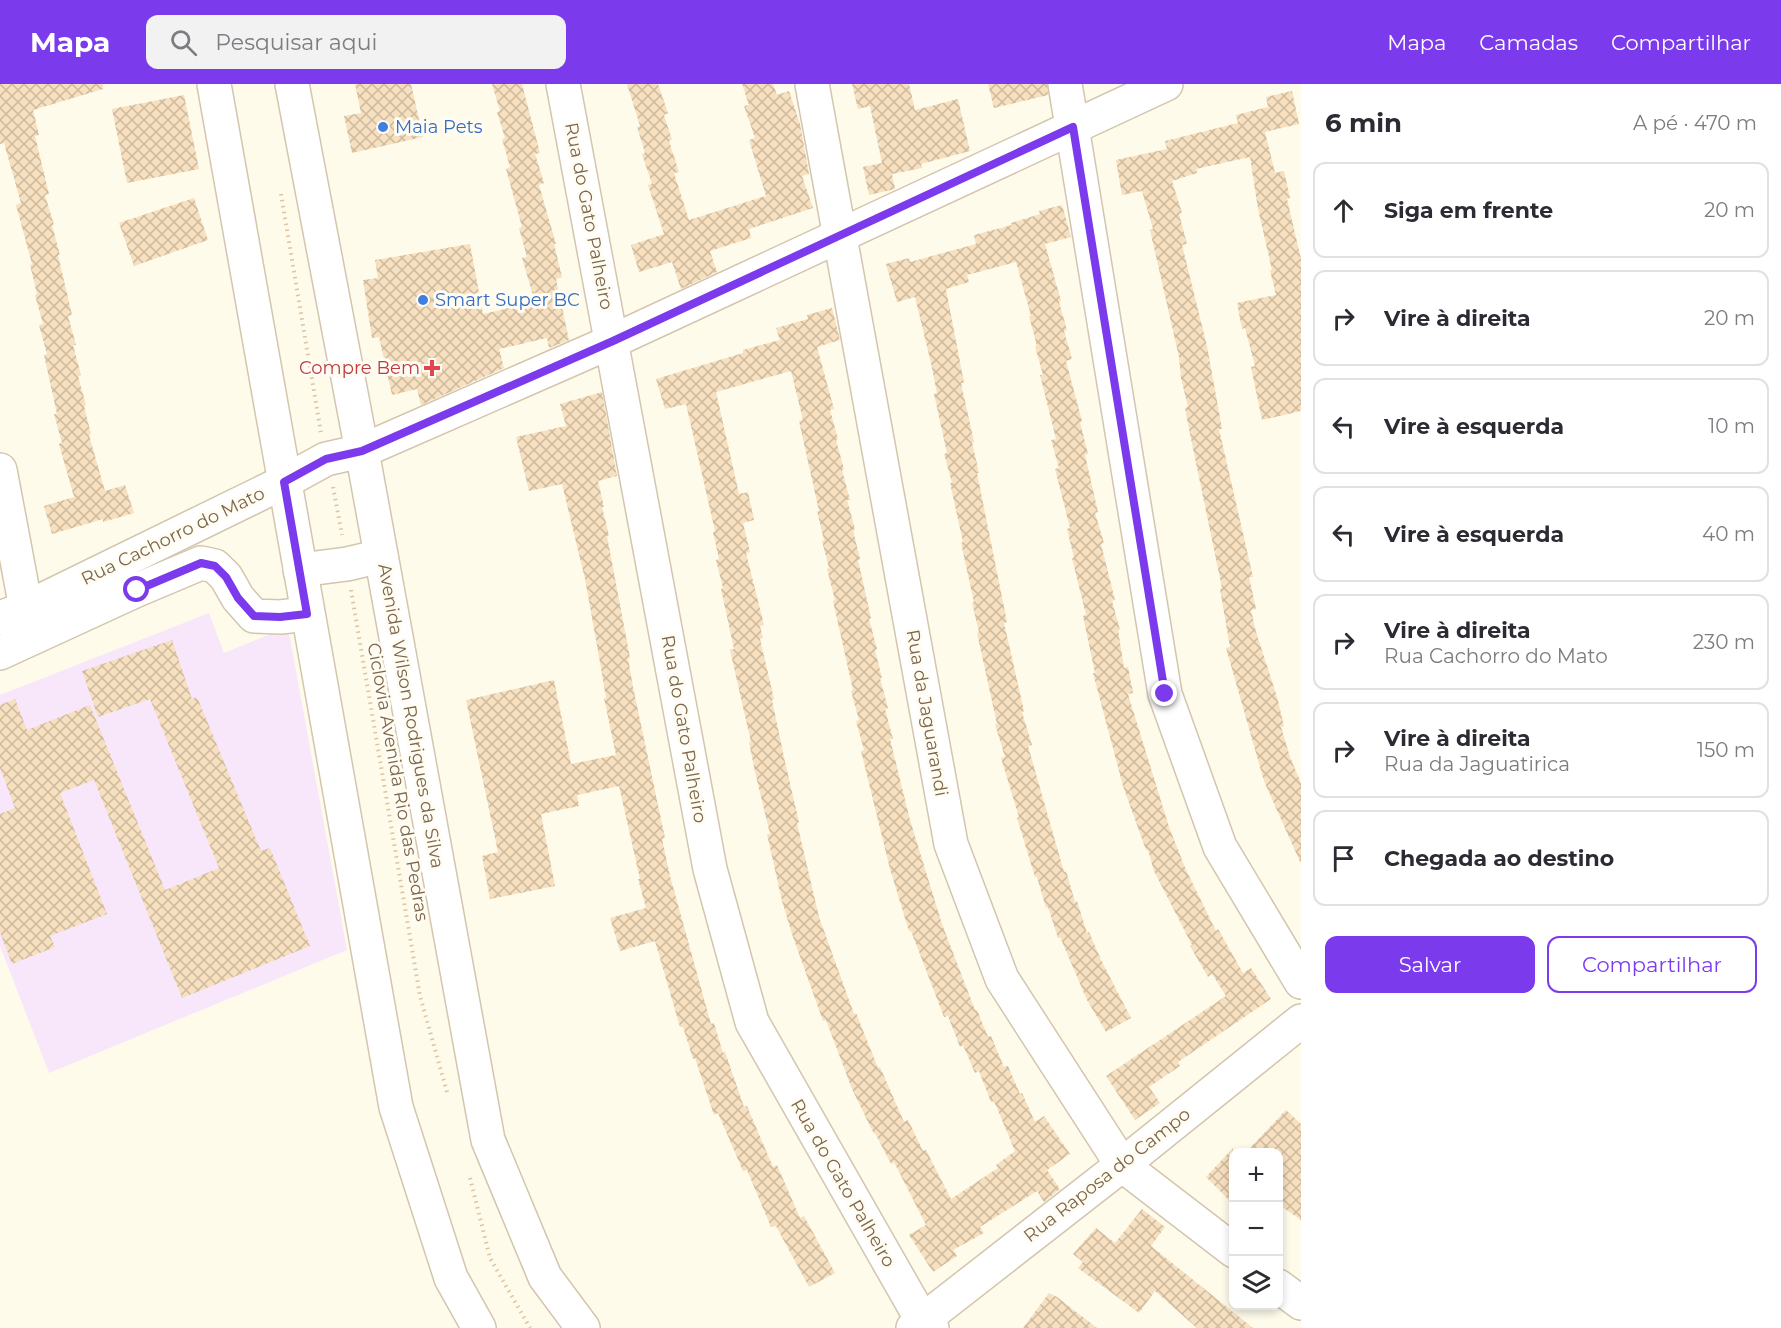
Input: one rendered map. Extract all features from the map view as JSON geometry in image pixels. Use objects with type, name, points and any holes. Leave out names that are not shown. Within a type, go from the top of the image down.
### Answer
[{"type":"street","points":[[214,84],[396,1107],[451,1278],[479,1328]]},
{"type":"street","name":"Avenida Wilson Rodrigues da Silva","points":[[292,84],[362,451],[488,1140],[545,1277],[583,1328]]},
{"type":"street","name":"Rua do Gato Palheiro","points":[[563,84],[613,341],[710,869],[752,1022],[922,1325]]},
{"type":"street","name":"Rua da Jaguarandi","points":[[812,84],[951,844],[1002,979],[1122,1165],[1229,1248]]},
{"type":"street","points":[[1065,84],[1165,694],[1220,847],[1301,982]]},
{"type":"street","name":"Rua Cachorro do Mato","points":[[13,613],[284,482],[326,459],[362,451],[613,341],[1166,84]]},
{"type":"street","points":[[0,470],[13,613]]},
{"type":"street","points":[[300,570],[347,564],[381,556]]},
{"type":"street","points":[[0,653],[201,563],[215,566],[226,577],[238,598],[254,616],[280,617],[307,614]]},
{"type":"street","name":"Rua Raposa do Campo","points":[[922,1325],[1301,1021]]},
{"type":"street","points":[[1283,1290],[1301,1303]]},
{"type":"path","name":"Ciclovia Avenida Rio das Pedras","points":[[280,187],[326,459],[336,499],[420,996],[448,1095]]},
{"type":"path","points":[[468,1171],[490,1258],[530,1328]]},
{"type":"shaded area","points":[[209,613],[224,653],[288,627],[347,950],[49,1073],[0,946],[0,695]]},
{"type":"building","points":[[0,84],[103,84],[103,89],[33,110],[39,135],[35,136],[49,194],[45,195],[54,225],[52,225],[72,315],[68,316],[76,345],[73,345],[81,375],[78,376],[86,405],[84,406],[91,434],[89,435],[105,491],[125,485],[134,513],[103,522],[103,519],[52,534],[44,506],[74,497],[59,444],[62,443],[54,414],[57,414],[44,355],[47,354],[39,325],[43,324],[35,295],[37,294],[30,265],[32,264],[16,205],[21,203],[4,143],[0,144]]},
{"type":"building","name":"Maia Pets","points":[[355,84],[411,84],[423,137],[352,153],[344,116],[361,113]]},
{"type":"building","points":[[492,84],[522,84],[540,153],[535,154],[544,183],[539,185],[556,244],[554,244],[562,277],[556,279],[569,340],[549,348],[547,338],[499,349],[504,368],[421,405],[417,389],[392,395],[379,337],[372,338],[363,280],[378,278],[375,260],[470,244],[483,314],[535,302],[522,258],[527,257],[519,228],[522,227],[506,169],[510,167],[502,139],[505,138],[497,112],[500,111]]},
{"type":"building","points":[[627,84],[658,84],[668,113],[664,115],[679,172],[674,173],[689,220],[766,196],[749,140],[755,138],[744,106],[749,105],[742,84],[773,84],[777,95],[789,91],[800,124],[809,174],[802,176],[813,208],[749,229],[751,238],[710,251],[717,272],[681,289],[672,262],[639,272],[631,245],[664,234],[648,185],[652,184],[642,154],[645,153],[637,127],[640,126]]},
{"type":"building","points":[[852,84],[909,84],[915,110],[958,99],[970,151],[921,164],[922,168],[892,174],[895,189],[869,195],[863,167],[882,163],[870,106],[858,109]]},
{"type":"building","points":[[988,84],[1047,84],[1048,95],[994,108]]},
{"type":"building","points":[[1292,91],[1299,124],[1265,132],[1275,173],[1284,171],[1290,198],[1287,199],[1301,259],[1301,411],[1262,420],[1251,367],[1255,366],[1245,328],[1242,329],[1237,303],[1276,295],[1250,157],[1196,169],[1197,173],[1172,181],[1182,213],[1179,214],[1187,244],[1182,245],[1207,346],[1222,429],[1219,429],[1253,577],[1249,577],[1256,609],[1251,610],[1277,697],[1284,726],[1281,727],[1301,783],[1301,864],[1264,781],[1226,648],[1230,647],[1220,589],[1222,588],[1185,408],[1188,407],[1179,357],[1150,230],[1153,229],[1142,191],[1122,195],[1116,160],[1167,149],[1165,141],[1238,123],[1236,115],[1268,107],[1266,97]]},
{"type":"building","points":[[184,95],[199,169],[127,183],[112,109]]},
{"type":"building","points":[[194,198],[208,240],[134,266],[119,223]]},
{"type":"building","points":[[1062,205],[1071,237],[1045,244],[1067,330],[1064,331],[1072,359],[1066,361],[1082,421],[1080,422],[1088,454],[1085,455],[1098,512],[1095,513],[1104,543],[1101,544],[1115,600],[1112,601],[1120,630],[1118,630],[1124,668],[1128,667],[1133,693],[1128,694],[1169,827],[1186,870],[1216,931],[1218,929],[1243,973],[1251,968],[1271,999],[1178,1062],[1180,1066],[1149,1087],[1160,1103],[1135,1120],[1106,1076],[1226,996],[1212,974],[1208,977],[1190,946],[1192,945],[1154,871],[1123,786],[1093,673],[1095,673],[1083,616],[1086,615],[1067,529],[1070,528],[1055,469],[1059,468],[1051,440],[1056,439],[1040,375],[1043,375],[1035,346],[1037,346],[1029,316],[1031,316],[1016,262],[967,275],[969,282],[946,289],[964,383],[961,383],[974,442],[972,442],[979,473],[977,473],[1007,622],[1004,623],[1024,711],[1022,712],[1032,745],[1028,746],[1064,872],[1066,871],[1075,902],[1077,901],[1087,933],[1089,932],[1131,1018],[1106,1032],[1087,1000],[1060,937],[1058,938],[1037,877],[1035,877],[1017,818],[1019,817],[1001,758],[1005,757],[995,724],[997,724],[977,633],[979,632],[972,603],[974,602],[961,543],[963,542],[944,454],[947,453],[934,394],[937,393],[931,363],[915,297],[897,302],[886,264],[909,258],[910,262],[976,244],[974,235],[1012,225],[1011,223],[1040,214],[1039,211]]},
{"type":"building","points":[[832,308],[840,340],[817,347],[834,409],[830,410],[844,469],[842,470],[850,500],[847,500],[860,559],[858,560],[877,649],[875,650],[882,678],[880,678],[888,708],[885,709],[893,739],[890,739],[910,820],[942,924],[975,1010],[977,1010],[988,1037],[991,1036],[1004,1067],[1008,1066],[1035,1122],[1044,1116],[1070,1154],[1047,1170],[1060,1189],[1044,1202],[1037,1191],[980,1227],[984,1233],[953,1250],[957,1256],[933,1272],[909,1235],[926,1225],[894,1162],[891,1164],[874,1134],[852,1089],[826,1020],[823,1021],[792,934],[767,834],[770,834],[730,650],[734,649],[716,560],[719,559],[713,532],[715,531],[686,404],[665,409],[656,379],[780,340],[776,328],[808,319],[807,315]],"holes":[[[791,371],[803,420],[799,421],[819,511],[817,511],[824,540],[822,541],[853,690],[851,691],[859,720],[856,721],[864,750],[861,751],[890,869],[909,931],[911,931],[944,1017],[948,1016],[960,1047],[963,1045],[975,1073],[979,1071],[1015,1151],[996,1165],[998,1168],[951,1199],[908,1120],[904,1122],[880,1067],[878,1068],[856,1013],[854,1014],[819,917],[797,823],[799,822],[760,639],[763,638],[760,626],[764,625],[746,553],[750,552],[743,523],[754,520],[748,492],[739,494],[716,392]]]},
{"type":"building","points":[[602,392],[617,476],[598,481],[630,658],[628,658],[633,687],[665,838],[662,839],[670,876],[711,1024],[714,1023],[744,1107],[747,1106],[773,1167],[777,1165],[800,1218],[804,1216],[835,1273],[809,1287],[776,1226],[771,1227],[747,1170],[743,1171],[718,1113],[714,1115],[695,1058],[693,1059],[683,1027],[680,1027],[655,941],[620,951],[610,918],[646,908],[619,786],[577,795],[579,806],[541,814],[555,886],[490,899],[482,856],[498,852],[466,700],[554,680],[571,764],[616,755],[604,698],[606,698],[585,579],[562,484],[529,491],[516,437],[566,426],[560,404]]},
{"type":"building","points":[[172,640],[192,699],[197,697],[261,851],[270,848],[310,946],[182,998],[94,780],[60,793],[107,914],[50,936],[55,947],[12,964],[0,932],[0,814],[15,808],[0,768],[0,705],[15,699],[27,730],[90,705],[165,890],[219,868],[150,699],[98,717],[82,671]]},
{"type":"building","points":[[1286,1110],[1301,1124],[1301,1220],[1283,1207],[1283,1148],[1250,1148]]},
{"type":"building","points":[[1229,1152],[1229,1200],[1206,1177]]},
{"type":"building","points":[[1142,1209],[1165,1227],[1151,1246],[1253,1328],[1197,1328],[1155,1291],[1139,1313],[1078,1268],[1083,1262],[1073,1254],[1096,1228],[1115,1243]]},
{"type":"building","points":[[1049,1293],[1057,1297],[1097,1328],[1023,1328]]},
{"type":"place","name":"Maia Pets","points":[[383,127]]},
{"type":"place","name":"Smart Super BC","points":[[423,300]]},
{"type":"place","name":"Compre Bem","points":[[432,368]]},
{"type":"route","points":[[137,590],[201,563],[215,566],[226,577],[238,598],[254,616],[280,617],[307,614],[284,482],[326,459],[362,451],[613,341],[1073,127],[1165,694]]}]
